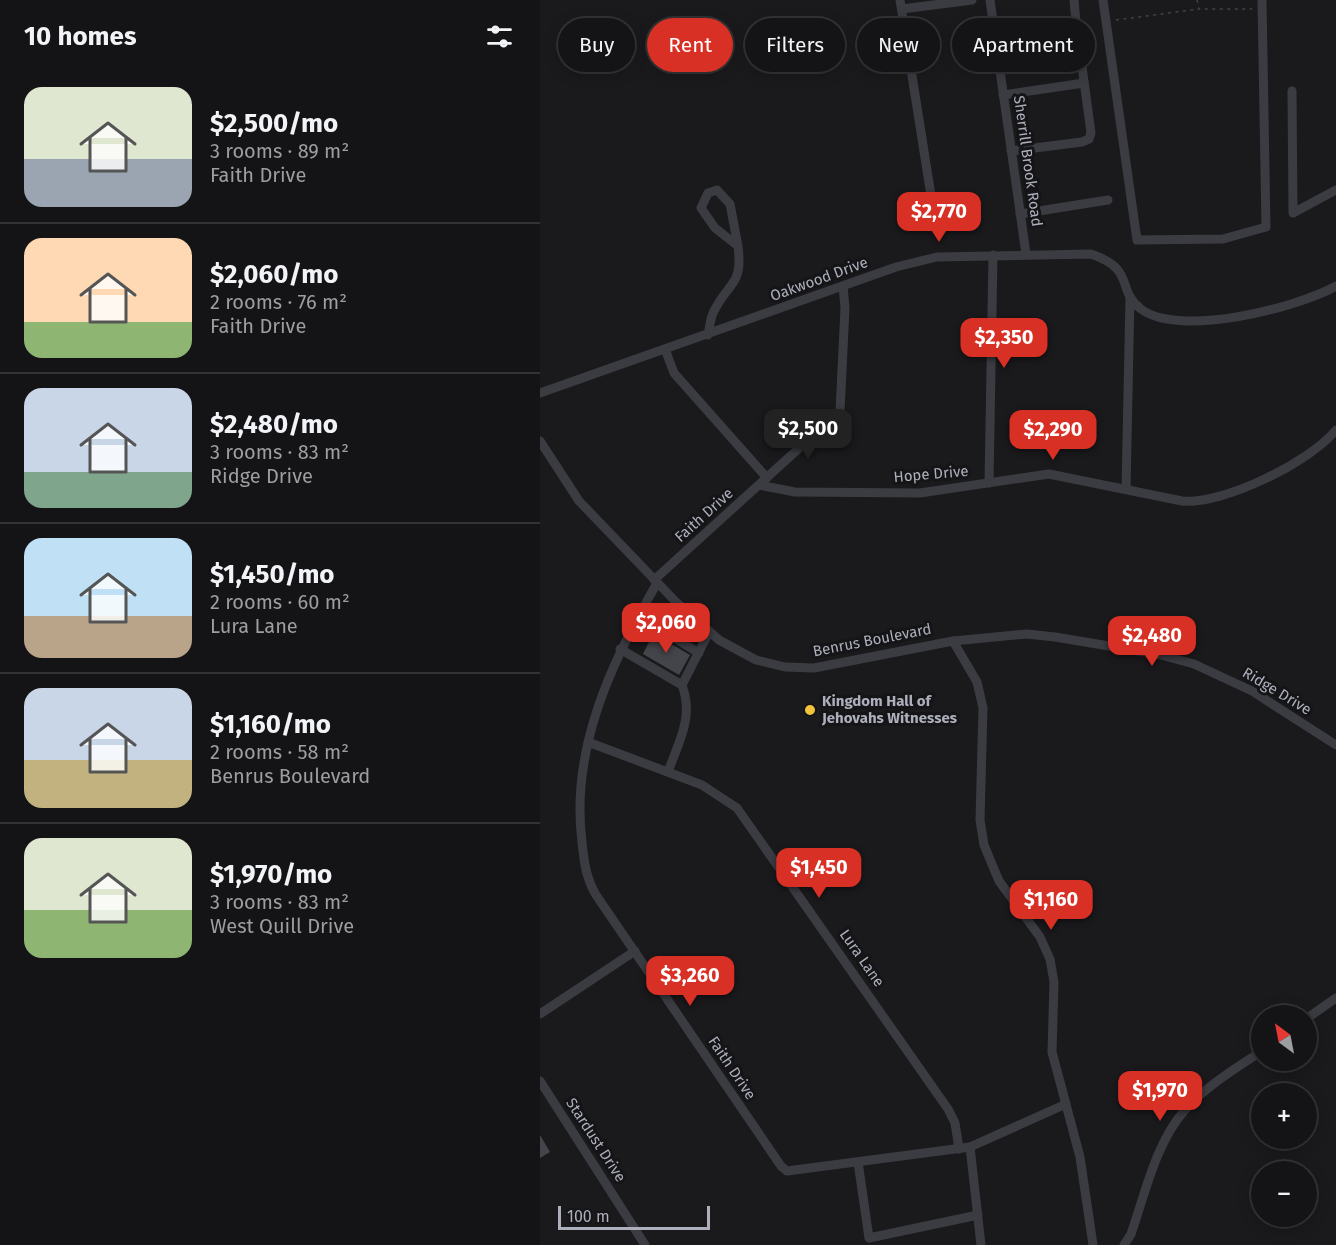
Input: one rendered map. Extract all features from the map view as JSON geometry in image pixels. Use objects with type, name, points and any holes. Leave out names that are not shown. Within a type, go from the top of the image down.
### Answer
[{"type":"street","points":[[933,208],[901,4],[972,0]]},
{"type":"street","name":"Sherrill Brook Road","points":[[990,0],[992,18]]},
{"type":"street","points":[[1074,0],[1076,18]]},
{"type":"street","points":[[1103,0],[1137,240],[1223,239],[1266,227],[1262,4]]},
{"type":"street","name":"Sherrill Brook Road","points":[[1000,72],[1026,255]]},
{"type":"street","points":[[1011,151],[1082,142],[1089,139],[1091,133],[1083,72]]},
{"type":"street","points":[[1003,95],[1084,83]]},
{"type":"street","points":[[1292,91],[1293,213],[1336,190]]},
{"type":"street","points":[[708,334],[714,310],[735,281],[741,267],[738,246],[730,204],[717,190],[708,192],[700,208],[715,228],[738,246]]},
{"type":"street","points":[[1020,214],[1108,200]]},
{"type":"street","name":"Oakwood Drive","points":[[540,393],[923,260],[993,255],[1091,254],[1111,261],[1122,274],[1130,294],[1142,310],[1155,315],[1216,320],[1278,310],[1336,286]]},
{"type":"street","points":[[989,483],[993,255]]},
{"type":"street","name":"Faith Drive","points":[[843,286],[845,308],[840,411],[656,581],[620,649],[588,742],[579,794],[585,871],[590,884],[635,951],[781,1166],[787,1170],[970,1147],[1066,1104]]},
{"type":"street","points":[[1126,489],[1130,294]]},
{"type":"street","points":[[665,350],[674,373],[763,482]]},
{"type":"street","name":"Hope Drive","points":[[763,482],[795,492],[920,493],[1049,474],[1182,501],[1214,498],[1306,458],[1336,430]]},
{"type":"street","name":"Benrus Boulevard","points":[[540,441],[579,501],[656,581],[709,632],[730,647],[756,660],[800,668],[848,663],[910,648],[953,641],[977,682],[983,708],[980,820],[984,845],[999,881],[1040,938],[1050,959],[1054,982],[1052,1052],[1086,1188],[1092,1245]]},
{"type":"street","points":[[638,618],[660,630]]},
{"type":"street","points":[[682,685],[709,632]]},
{"type":"street","name":"Ridge Drive","points":[[953,641],[995,636],[1036,635],[1157,654],[1194,664],[1252,691],[1336,745]]},
{"type":"street","points":[[671,636],[699,652]]},
{"type":"street","points":[[620,649],[682,685],[688,700],[688,715],[668,772]]},
{"type":"street","name":"Lura Lane","points":[[588,742],[719,793],[749,822],[948,1109],[955,1123],[959,1149]]},
{"type":"street","points":[[540,1014],[635,951]]},
{"type":"street","points":[[1317,1011],[1336,998]]},
{"type":"street","points":[[1124,1245],[1170,1130],[1202,1092],[1251,1059]]},
{"type":"street","name":"Stardust Drive","points":[[540,1081],[645,1245]]},
{"type":"street","points":[[970,1147],[981,1245]]},
{"type":"street","points":[[858,1162],[868,1238],[978,1215]]},
{"type":"path","points":[[1197,0],[1199,9]]},
{"type":"path","points":[[1106,21],[1199,9],[1262,4]]},
{"type":"building","points":[[653,634],[664,635],[668,642],[690,655],[679,675],[643,654]]},
{"type":"building","points":[[540,1135],[550,1152],[540,1158]]},
{"type":"place","name":"Kingdom Hall of Jehovahs Witnesses","points":[[810,710]]}]
